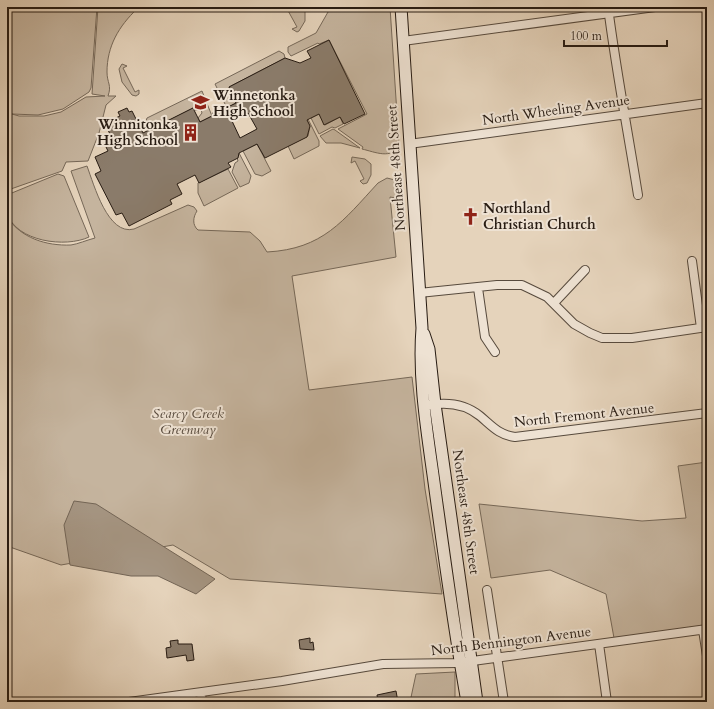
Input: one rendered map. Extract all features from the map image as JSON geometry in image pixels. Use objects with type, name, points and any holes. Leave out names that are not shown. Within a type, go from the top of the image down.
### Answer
[{"type":"street","name":"Northeast 48th Street","points":[[401,7],[419,293],[422,328],[428,349],[430,405],[441,536],[467,702]]},
{"type":"street","points":[[402,41],[609,10],[655,7]]},
{"type":"street","points":[[609,10],[614,54],[638,195]]},
{"type":"street","name":"North Wheeling Avenue","points":[[409,144],[625,113],[707,103]]},
{"type":"street","points":[[419,293],[503,285],[522,286],[547,297],[574,324],[590,333],[602,338],[632,338],[704,328],[692,261]]},
{"type":"street","points":[[554,303],[585,270]]},
{"type":"street","points":[[478,288],[485,337],[495,352]]},
{"type":"street","name":"North Fremont Avenue","points":[[430,405],[448,404],[466,407],[481,417],[498,432],[515,437],[707,413]]},
{"type":"street","name":"Northeast 48th Street","points":[[430,405],[454,533],[477,702]]},
{"type":"street","points":[[441,536],[454,533]]},
{"type":"street","name":"Northeast 48th Street","points":[[487,590],[504,702]]},
{"type":"street","points":[[705,629],[707,656]]},
{"type":"street","name":"North Bennington Avenue","points":[[128,702],[201,693],[383,664],[460,663],[705,629]]},
{"type":"street","points":[[599,644],[607,702]]},
{"type":"street","points":[[201,693],[202,702]]},
{"type":"green space","points":[[7,7],[97,7],[91,88],[89,92],[63,109],[38,115],[12,114],[19,116],[44,116],[61,112],[86,97],[105,96],[92,94],[98,7],[135,7],[137,9],[125,22],[115,37],[109,54],[107,76],[110,89],[108,96],[116,96],[106,105],[99,133],[88,161],[66,162],[62,171],[8,190]]},
{"type":"green space","points":[[286,7],[305,7],[305,21],[297,32],[292,29],[297,27]]},
{"type":"green space","points":[[334,7],[390,7],[399,145],[396,150],[388,154],[362,149],[363,147],[338,129],[367,114],[329,40],[319,44],[318,43],[291,56],[288,52],[288,47],[316,33],[328,12]]},
{"type":"green space","points":[[279,51],[284,54],[285,58],[229,87],[236,103],[227,108],[215,84]]},
{"type":"green space","points":[[122,64],[127,66],[123,68],[135,92],[139,90],[139,94],[136,96],[132,95],[122,82],[119,69]]},
{"type":"green space","points":[[202,91],[212,116],[200,122],[198,118],[202,113],[201,110],[195,110],[193,108],[150,130],[146,121],[147,118]]},
{"type":"green space","points":[[319,114],[325,125],[340,117],[343,124],[335,128],[332,127],[319,134],[311,118]]},
{"type":"green space","points":[[308,119],[319,141],[319,146],[294,159],[288,146],[308,136],[310,126],[307,120]]},
{"type":"green space","points":[[333,129],[360,148],[341,143],[326,143],[320,136]]},
{"type":"green space","points":[[257,144],[271,171],[262,176],[255,174],[243,151]]},
{"type":"green space","points":[[239,153],[251,176],[249,183],[240,187],[232,172],[235,163],[238,161],[237,158]]},
{"type":"green space","points":[[352,157],[365,159],[371,164],[371,175],[367,183],[363,184],[360,181],[364,179],[355,161],[351,163]]},
{"type":"green space","name":"Searcy Creek Greenway","points":[[87,166],[103,207],[117,225],[125,229],[134,229],[188,205],[194,207],[197,211],[194,221],[198,230],[250,232],[260,241],[267,252],[286,250],[318,239],[342,221],[378,183],[387,178],[399,181],[402,186],[402,199],[390,197],[396,257],[292,276],[309,390],[412,377],[425,489],[442,594],[230,579],[173,545],[61,565],[7,546],[7,217],[19,230],[43,242],[71,245],[95,238],[71,171]]},
{"type":"green space","points":[[228,169],[238,188],[204,206],[198,193],[198,183]]},
{"type":"green space","points":[[58,174],[64,176],[89,237],[68,242],[43,240],[20,231],[12,223],[7,213],[7,195]]},
{"type":"green space","points":[[707,462],[707,625],[614,638],[606,594],[550,570],[491,578],[479,504],[642,521],[686,518],[678,466]]},
{"type":"green space","points":[[455,672],[455,702],[410,702],[416,674]]},
{"type":"shaded area","points":[[74,501],[96,504],[215,579],[196,594],[158,576],[131,576],[70,565],[64,525]]},
{"type":"building","name":"Winnitonka High School","points":[[329,40],[365,114],[344,124],[340,117],[324,125],[319,114],[307,120],[310,126],[307,137],[265,158],[257,144],[239,153],[238,158],[228,163],[231,167],[199,183],[195,175],[177,184],[182,194],[170,200],[172,204],[129,226],[122,213],[116,215],[95,174],[101,171],[95,157],[108,151],[105,145],[113,141],[105,123],[120,116],[118,112],[127,108],[129,112],[132,111],[143,133],[193,108],[200,122],[212,116],[214,110],[218,112],[236,103],[229,87],[285,58],[300,63],[311,58],[307,51]],"holes":[[[248,113],[257,129],[240,138],[232,121]]]},
{"type":"building","points":[[310,638],[310,643],[313,642],[314,650],[300,649],[299,640]]},
{"type":"building","points":[[178,640],[178,644],[192,644],[194,660],[187,661],[186,655],[167,658],[166,648],[171,647],[170,641]]},
{"type":"building","points":[[396,691],[398,702],[378,702],[377,695]]},
{"type":"place","name":"Winnetonka High School","points":[[200,103]]},
{"type":"place","name":"Winnitonka High School","points":[[191,132]]},
{"type":"place","name":"Northland Christian Church","points":[[470,216]]}]
